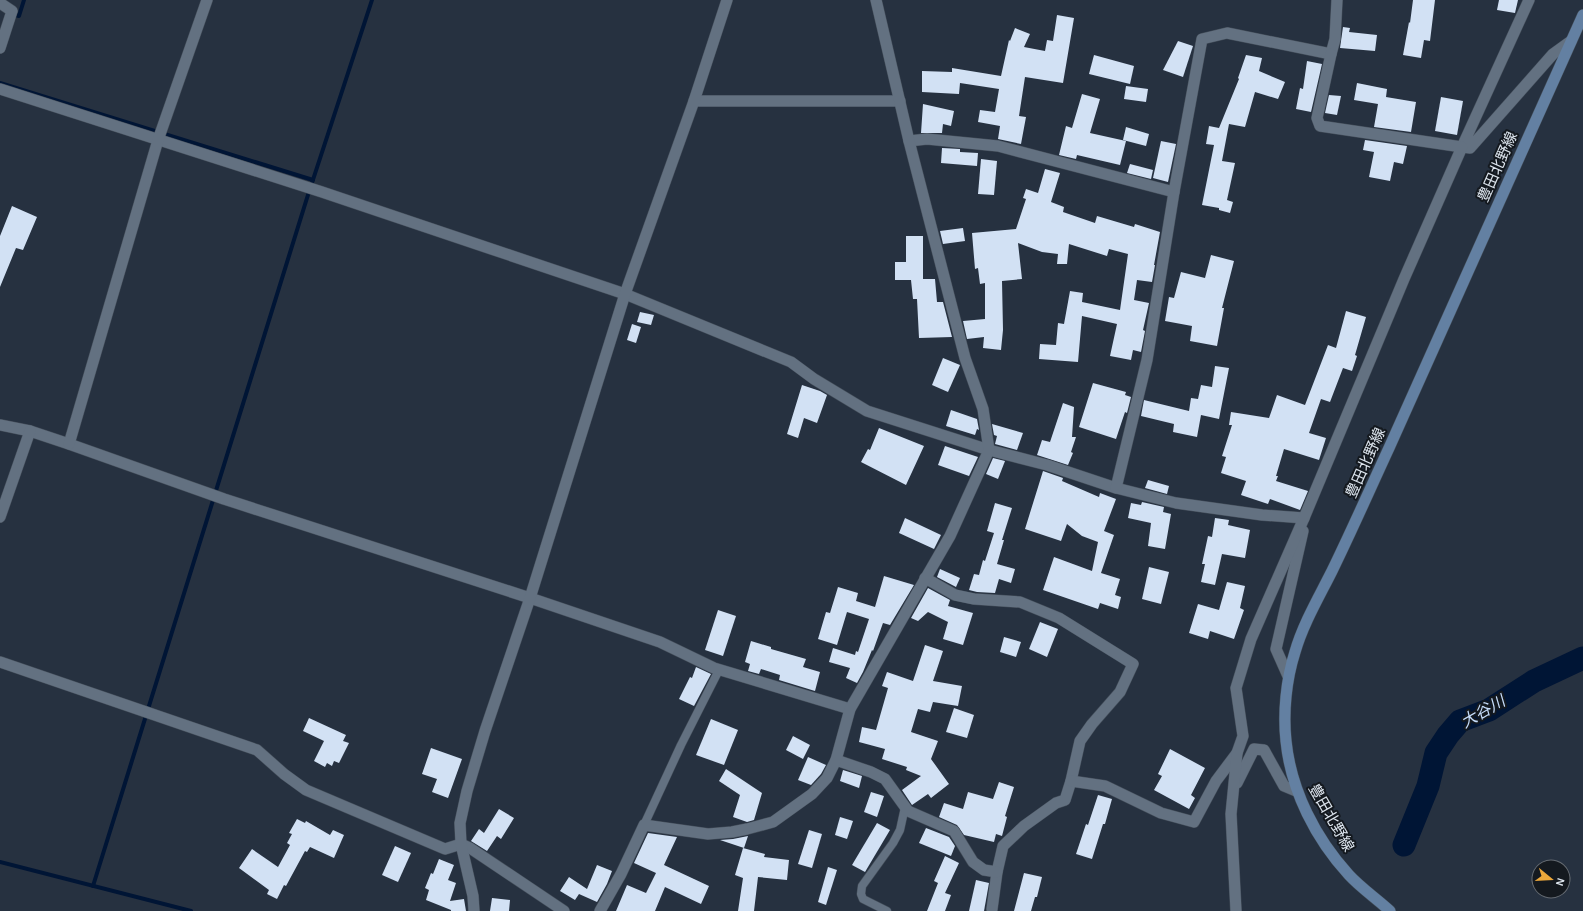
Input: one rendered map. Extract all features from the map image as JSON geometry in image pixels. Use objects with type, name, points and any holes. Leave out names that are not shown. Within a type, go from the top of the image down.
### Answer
[{"type":"main road","name":"豊田北野線","points":[[1390,911],[1350,876],[1327,847],[1296,791],[1290,767],[1286,740],[1288,676],[1295,651],[1304,628],[1357,518],[1583,15]]},
{"type":"street","points":[[69,444],[158,140],[207,0]]},
{"type":"street","points":[[474,911],[473,896],[460,844],[460,823],[467,791],[485,731],[530,598],[625,294],[694,101],[727,0]]},
{"type":"street","points":[[600,911],[622,874],[644,825],[708,834],[732,832],[773,822],[812,794],[827,778],[836,760],[850,709],[950,536],[989,450],[983,409],[965,358],[909,141],[876,0]]},
{"type":"street","points":[[1337,0],[1335,39],[1317,118],[1320,126],[1470,148],[1553,54],[1571,41]]},
{"type":"street","points":[[1236,911],[1231,814],[1237,753],[1243,736],[1236,688],[1251,638],[1304,518],[1401,286],[1529,0]]},
{"type":"street","points":[[0,3],[12,11],[0,48]]},
{"type":"street","points":[[1116,488],[1147,360],[1174,192],[1202,39],[1227,33],[1331,54]]},
{"type":"street","points":[[0,89],[322,192],[625,294],[791,362],[814,379],[867,411],[989,450],[1047,465],[1116,488],[1176,503],[1262,516],[1304,518]]},
{"type":"street","points":[[694,101],[900,101]]},
{"type":"street","points":[[909,141],[927,139],[998,146],[1174,192]]},
{"type":"street","points":[[0,425],[30,431],[224,499],[530,598],[660,642],[719,670],[850,709]]},
{"type":"street","points":[[0,517],[30,431]]},
{"type":"street","points":[[1288,676],[1276,649],[1303,537],[1304,518]]},
{"type":"street","points":[[925,578],[955,595],[974,599],[1020,602],[1060,618],[1133,664],[1120,692],[1092,724],[1080,741],[1065,800],[1056,803],[1024,826],[1003,846],[997,872],[992,909]]},
{"type":"street","points":[[0,662],[258,750],[284,774],[306,790],[445,849],[460,844],[470,848],[564,911]]},
{"type":"street","points":[[1233,791],[1254,749],[1264,750],[1284,786],[1296,791]]},
{"type":"street","points":[[1071,781],[1105,786],[1161,813],[1194,822],[1216,781],[1237,753]]},
{"type":"street","points":[[836,760],[871,772],[885,779],[908,811],[954,831],[973,862],[984,870],[997,872]]},
{"type":"lane","points":[[644,825],[681,745],[719,670]]},
{"type":"lane","points":[[887,911],[863,899],[860,894],[862,886],[894,843],[900,830],[905,807]]},
{"type":"building","points":[[1413,0],[1435,0],[1430,41],[1424,40],[1421,58],[1403,55]]},
{"type":"building","points":[[1499,0],[1518,0],[1515,13],[1497,10]]},
{"type":"building","points":[[1057,15],[1074,18],[1063,83],[1025,77],[1019,116],[1026,117],[1021,144],[998,139],[1000,126],[978,122],[980,110],[995,112],[999,89],[960,83],[959,94],[922,92],[922,71],[952,72],[952,68],[1001,76],[1009,40],[1010,41],[1015,28],[1030,34],[1024,47],[1045,51],[1047,40],[1053,41]]},
{"type":"building","points":[[1343,27],[1350,28],[1349,32],[1377,35],[1375,51],[1340,48]]},
{"type":"building","points":[[1178,41],[1193,46],[1183,77],[1163,70]]},
{"type":"building","points":[[1094,55],[1134,66],[1130,84],[1089,74]]},
{"type":"building","points":[[1246,55],[1262,58],[1259,71],[1285,82],[1278,99],[1255,92],[1245,127],[1229,124],[1222,161],[1235,163],[1227,200],[1233,202],[1230,213],[1219,210],[1219,208],[1202,205],[1214,145],[1206,144],[1209,126],[1219,128],[1239,79],[1238,78]]},
{"type":"building","points":[[1307,61],[1322,64],[1311,112],[1296,109],[1300,88],[1303,89]]},
{"type":"building","points":[[1357,83],[1387,89],[1386,97],[1416,102],[1411,132],[1374,127],[1378,104],[1354,100]]},
{"type":"building","points":[[1126,86],[1148,89],[1146,102],[1124,99]]},
{"type":"building","points":[[1082,94],[1100,99],[1090,133],[1126,141],[1120,165],[1077,155],[1076,159],[1059,155],[1066,126],[1072,128]]},
{"type":"building","points":[[1329,95],[1341,96],[1337,115],[1325,113]]},
{"type":"building","points":[[1441,97],[1463,101],[1457,135],[1435,131]]},
{"type":"building","points":[[923,104],[954,111],[951,126],[943,124],[942,133],[921,133]]},
{"type":"building","points":[[1126,127],[1149,134],[1146,146],[1123,140]]},
{"type":"building","points":[[1365,140],[1407,146],[1403,164],[1394,162],[1390,181],[1369,177],[1374,152],[1363,150]]},
{"type":"building","points":[[1161,141],[1176,144],[1168,182],[1153,178]]},
{"type":"building","points":[[942,148],[960,149],[960,152],[978,153],[977,166],[941,163]]},
{"type":"building","points":[[981,159],[997,161],[994,195],[978,194]]},
{"type":"building","points":[[1130,164],[1153,170],[1151,179],[1127,173]]},
{"type":"building","points":[[1045,169],[1060,173],[1051,202],[1064,207],[1063,212],[1095,223],[1097,216],[1134,227],[1135,224],[1160,232],[1152,282],[1137,280],[1134,300],[1149,303],[1143,330],[1145,331],[1141,352],[1133,350],[1131,360],[1110,356],[1117,324],[1082,316],[1078,362],[1039,359],[1040,344],[1056,345],[1058,323],[1064,324],[1070,291],[1083,293],[1082,302],[1120,310],[1128,254],[1109,249],[1107,256],[1069,244],[1067,264],[1057,264],[1058,254],[1042,252],[1018,243],[1022,279],[1002,281],[1003,330],[1001,350],[983,348],[984,337],[967,339],[963,321],[985,319],[985,283],[980,284],[978,268],[975,269],[972,233],[1016,229],[1026,199],[1023,198],[1026,189],[1038,193]]},
{"type":"building","points":[[12,206],[37,217],[23,250],[16,248],[0,287],[0,236]]},
{"type":"building","points":[[963,228],[965,241],[943,244],[940,231]]},
{"type":"building","points":[[906,236],[923,236],[923,279],[935,279],[937,302],[943,302],[952,337],[919,338],[917,299],[913,299],[911,280],[895,280],[895,262],[906,262]]},
{"type":"building","points":[[1211,255],[1234,261],[1222,308],[1224,308],[1217,346],[1190,341],[1192,326],[1165,321],[1169,297],[1174,298],[1181,272],[1205,278]]},
{"type":"building","points":[[1346,311],[1366,317],[1352,371],[1343,368],[1330,402],[1321,399],[1309,433],[1326,438],[1319,460],[1284,449],[1276,476],[1278,476],[1276,481],[1308,491],[1300,510],[1270,499],[1268,504],[1241,495],[1246,481],[1221,473],[1226,457],[1222,456],[1232,425],[1229,425],[1231,412],[1269,418],[1277,395],[1305,405],[1328,345],[1336,348]]},
{"type":"building","points":[[640,312],[654,315],[651,325],[637,322]]},
{"type":"building","points":[[632,324],[641,327],[636,343],[627,340]]},
{"type":"building","points":[[943,358],[960,365],[948,392],[932,385]]},
{"type":"building","points":[[1215,366],[1229,368],[1219,419],[1201,415],[1197,437],[1173,432],[1174,424],[1141,416],[1144,400],[1189,411],[1191,398],[1198,399],[1201,385],[1212,387]]},
{"type":"building","points":[[1093,383],[1126,392],[1125,395],[1131,397],[1127,413],[1125,412],[1116,439],[1079,427]]},
{"type":"building","points":[[802,385],[827,395],[817,423],[804,418],[798,438],[787,434]]},
{"type":"building","points":[[1063,403],[1074,407],[1072,437],[1076,437],[1071,452],[1073,453],[1068,465],[1037,455],[1042,440],[1050,442]]},
{"type":"building","points":[[951,410],[977,419],[979,430],[977,429],[975,435],[946,426]]},
{"type":"building","points":[[992,424],[1023,433],[1017,450],[995,444],[997,436],[994,435]]},
{"type":"building","points":[[879,428],[924,446],[906,485],[861,462],[868,449],[870,450]]},
{"type":"building","points":[[945,446],[978,457],[969,476],[938,465]]},
{"type":"building","points":[[993,458],[1005,461],[998,479],[986,474]]},
{"type":"building","points":[[1043,471],[1063,478],[1062,481],[1099,497],[1100,493],[1116,499],[1104,531],[1114,535],[1101,573],[1120,579],[1115,595],[1121,597],[1118,609],[1100,603],[1098,609],[1043,590],[1054,557],[1092,571],[1098,542],[1082,536],[1067,524],[1061,541],[1025,529]]},
{"type":"building","points":[[1148,480],[1169,486],[1167,494],[1145,488]]},
{"type":"building","points":[[1142,502],[1164,507],[1163,512],[1171,514],[1165,549],[1148,546],[1151,523],[1128,518],[1131,503],[1141,505]]},
{"type":"building","points":[[995,503],[1012,508],[1002,540],[1004,540],[997,564],[1015,569],[1011,583],[999,579],[995,593],[969,590],[974,574],[979,575],[983,560],[985,561],[994,533],[987,531]]},
{"type":"building","points":[[905,518],[941,535],[934,549],[899,533]]},
{"type":"building","points":[[1215,518],[1229,520],[1228,525],[1250,530],[1245,558],[1222,554],[1215,585],[1201,582],[1205,564],[1202,564],[1208,536],[1212,537]]},
{"type":"building","points":[[1149,567],[1169,572],[1161,604],[1142,599]]},
{"type":"building","points":[[940,569],[960,578],[956,587],[937,577]]},
{"type":"building","points":[[884,576],[914,585],[890,625],[883,623],[873,651],[872,650],[857,683],[846,678],[850,668],[829,662],[833,648],[855,655],[856,651],[858,652],[869,619],[847,612],[837,645],[818,639],[826,612],[830,613],[838,587],[858,593],[856,601],[875,607]]},
{"type":"building","points":[[1227,582],[1245,586],[1240,608],[1244,610],[1234,639],[1210,631],[1208,639],[1189,633],[1198,604],[1219,610]]},
{"type":"building","points":[[928,588],[950,600],[948,606],[973,613],[963,645],[943,639],[948,622],[928,612],[918,621],[911,618]]},
{"type":"building","points":[[718,610],[736,616],[723,656],[705,650]]},
{"type":"building","points":[[1040,622],[1058,629],[1047,657],[1029,649]]},
{"type":"building","points":[[1004,637],[1021,642],[1016,657],[1000,652]]},
{"type":"building","points":[[751,641],[771,647],[771,649],[806,659],[803,667],[820,672],[815,691],[779,680],[780,675],[761,669],[759,674],[748,671],[750,664],[745,662]]},
{"type":"building","points":[[925,645],[943,651],[933,681],[962,686],[958,706],[933,702],[930,712],[918,709],[911,732],[938,741],[931,759],[949,784],[931,798],[928,794],[912,805],[902,790],[921,776],[906,770],[907,767],[882,759],[885,749],[859,742],[862,727],[876,730],[888,688],[882,686],[887,672],[913,681]]},
{"type":"building","points":[[696,667],[711,674],[694,706],[679,699],[690,677],[692,678]]},
{"type":"building","points":[[954,708],[974,715],[967,738],[946,732]]},
{"type":"building","points":[[309,718],[346,735],[343,741],[349,743],[339,763],[334,761],[332,766],[327,763],[325,767],[314,761],[324,741],[303,731]]},
{"type":"building","points":[[711,719],[738,730],[724,765],[696,755]]},
{"type":"building","points":[[793,736],[810,745],[803,759],[786,750]]},
{"type":"building","points":[[431,748],[462,759],[448,798],[432,792],[437,779],[422,774]]},
{"type":"building","points":[[1170,749],[1205,768],[1191,795],[1195,798],[1189,809],[1154,790],[1162,776],[1158,774]]},
{"type":"building","points":[[808,757],[826,765],[821,774],[811,785],[798,780]]},
{"type":"building","points":[[726,769],[762,793],[754,820],[747,822],[733,817],[740,795],[719,781]]},
{"type":"building","points":[[843,770],[862,776],[859,788],[840,781]]},
{"type":"building","points":[[999,782],[1014,787],[1005,816],[1007,817],[1002,836],[996,834],[994,842],[964,835],[957,825],[939,817],[944,803],[963,809],[968,792],[993,799]]},
{"type":"building","points":[[871,792],[884,796],[877,817],[864,812]]},
{"type":"building","points":[[1098,795],[1112,799],[1105,824],[1103,824],[1092,859],[1076,854]]},
{"type":"building","points":[[499,809],[514,818],[501,839],[497,836],[487,851],[471,841],[479,829],[484,833]]},
{"type":"building","points":[[840,817],[853,821],[847,839],[835,835]]},
{"type":"building","points":[[297,819],[305,823],[306,821],[330,835],[333,830],[344,835],[334,858],[310,847],[307,852],[305,851],[286,886],[284,885],[277,899],[267,894],[269,890],[239,868],[252,849],[278,867],[290,845],[287,843],[292,834],[289,833]]},
{"type":"building","points":[[877,823],[890,830],[865,872],[852,865]]},
{"type":"building","points":[[926,828],[949,837],[955,846],[951,856],[919,843]]},
{"type":"building","points":[[809,830],[822,834],[812,868],[798,864]]},
{"type":"building","points":[[648,833],[677,837],[664,865],[709,886],[701,904],[665,887],[655,911],[616,911],[627,885],[646,893],[656,873],[634,863]]},
{"type":"building","points":[[748,836],[744,848],[720,840],[733,839]]},
{"type":"building","points":[[395,846],[411,853],[398,882],[382,875]]},
{"type":"building","points":[[743,848],[765,854],[764,857],[789,860],[787,880],[758,877],[754,911],[738,911],[743,878],[735,875]]},
{"type":"building","points":[[945,856],[959,863],[945,893],[951,895],[945,911],[927,911],[938,883],[934,881]]},
{"type":"building","points":[[439,859],[454,865],[448,880],[456,883],[450,901],[464,899],[466,911],[451,911],[426,900],[429,890],[425,888]]},
{"type":"building","points":[[597,865],[612,871],[597,902],[579,894],[575,900],[560,891],[569,877],[587,889]]},
{"type":"building","points":[[828,867],[837,870],[826,905],[818,902]]},
{"type":"building","points":[[1024,873],[1042,877],[1037,897],[1035,897],[1031,911],[1014,911]]},
{"type":"building","points":[[976,880],[989,883],[984,911],[969,911]]},
{"type":"building","points":[[492,898],[510,900],[509,911],[490,911]]},
{"type":"waterway","points":[[12,14],[19,16],[24,0]]},
{"type":"waterway","points":[[93,886],[307,198],[372,0]]},
{"type":"waterway","points":[[0,83],[313,180]]},
{"type":"waterway","name":"大谷川","points":[[1404,845],[1428,786],[1436,753],[1460,721],[1489,710],[1534,681],[1583,658]]},
{"type":"waterway","points":[[0,862],[191,911]]}]
